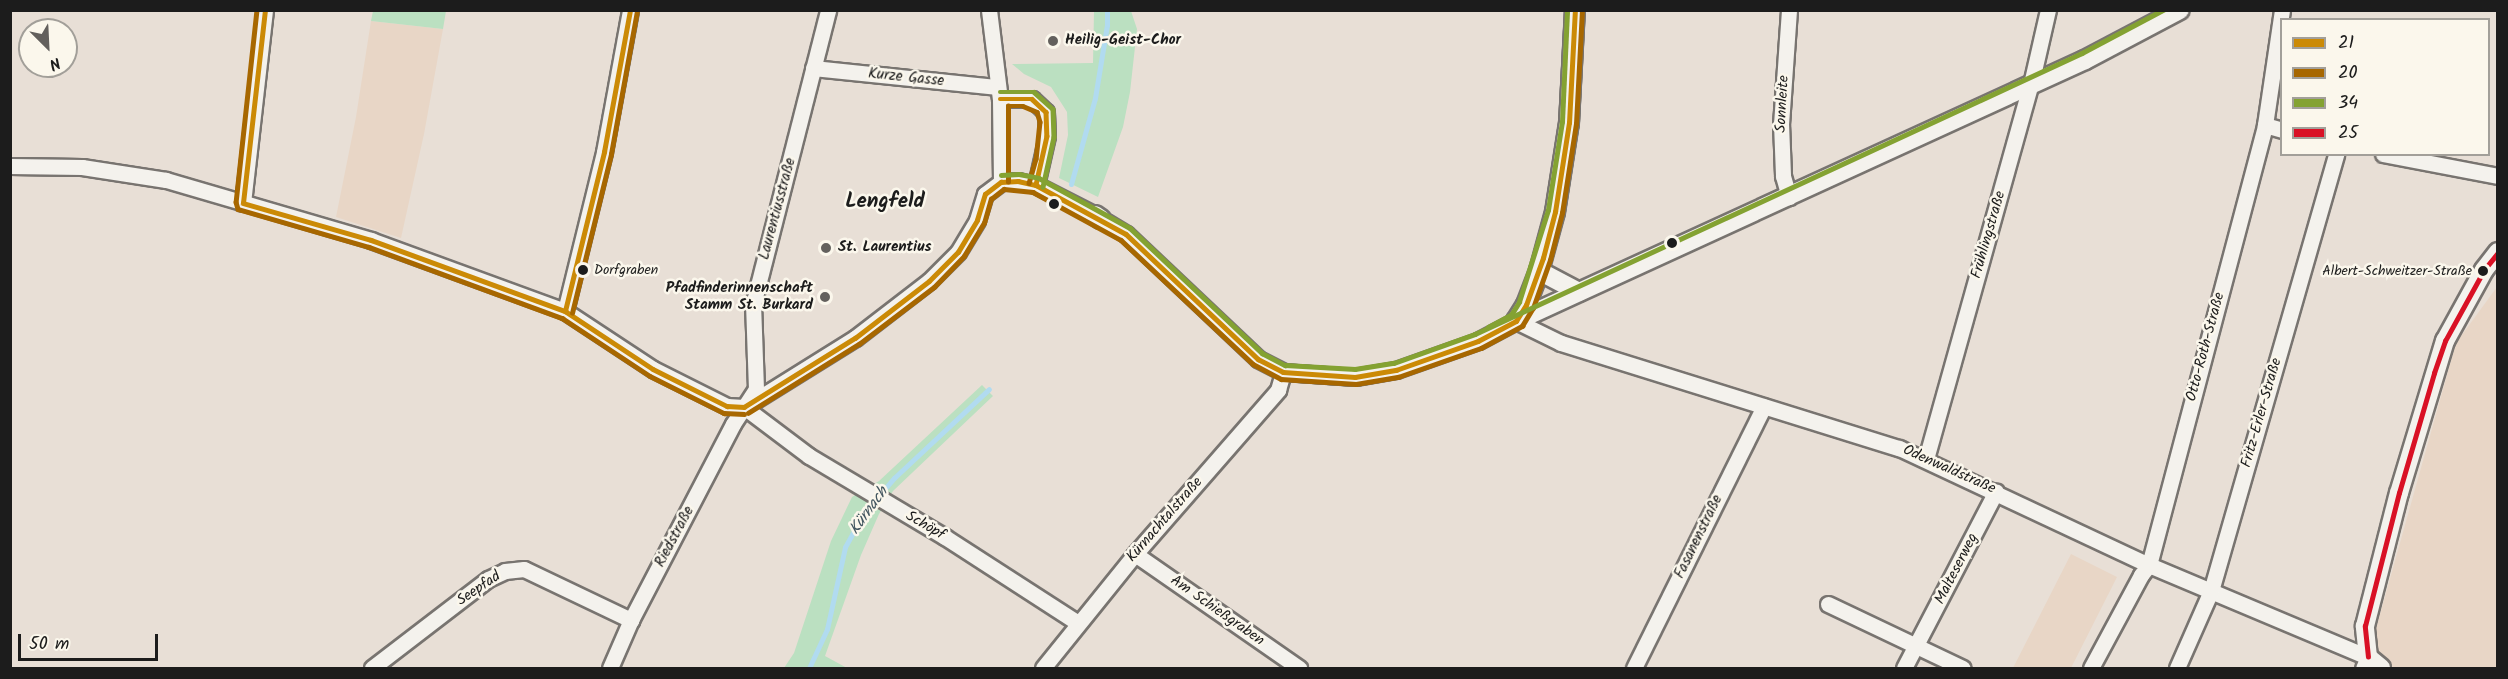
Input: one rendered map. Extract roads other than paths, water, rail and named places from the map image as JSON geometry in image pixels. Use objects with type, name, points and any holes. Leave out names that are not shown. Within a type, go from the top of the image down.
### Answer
[{"type":"street","points":[[243,203],[265,10]]},
{"type":"street","points":[[565,311],[604,152],[630,10]]},
{"type":"street","name":"Laurentiusstraße","points":[[744,407],[756,389],[753,305],[790,168],[828,10]]},
{"type":"street","points":[[989,10],[999,93],[1001,182]]},
{"type":"street","points":[[1515,321],[1526,304],[1539,271],[1555,212],[1569,123],[1575,10]]},
{"type":"street","name":"Sonnleite","points":[[1789,10],[1781,123],[1783,176],[1789,196]]},
{"type":"street","name":"Frühlingstraße","points":[[1926,459],[2031,84],[2048,10]]},
{"type":"street","points":[[10,166],[93,168],[166,180],[370,240],[565,311],[653,369],[727,406],[744,407],[855,338],[929,281],[958,252],[977,220],[985,194],[1001,182],[1018,181],[1036,185],[1126,234],[1258,359],[1283,372],[1355,377],[1396,370],[1478,341],[1579,291],[2085,60],[2180,10]]},
{"type":"street","name":"Otto-Roth-Straße","points":[[2091,669],[2141,575],[2149,565],[2265,125],[2280,24]]},
{"type":"street","name":"Kurze Gasse","points":[[813,68],[1032,99],[1046,112],[1047,136],[1036,185]]},
{"type":"street","points":[[2265,125],[2280,129]]},
{"type":"street","name":"Fritz-Erler-Straße","points":[[2177,669],[2211,591],[2335,156]]},
{"type":"street","points":[[2394,156],[2498,176]]},
{"type":"street","points":[[2370,665],[2365,626],[2399,493],[2434,373],[2445,341],[2484,270],[2498,252]]},
{"type":"street","points":[[1539,271],[1579,291]]},
{"type":"street","name":"Odenwaldstraße","points":[[1515,321],[1561,343],[1899,448],[2370,665]]},
{"type":"street","name":"Kürnachtalstraße","points":[[1043,669],[1135,554],[1278,390],[1283,372]]},
{"type":"street","name":"Fasanenstraße","points":[[1634,669],[1764,406]]},
{"type":"street","name":"Schöpf","points":[[744,407],[809,456],[945,537],[1078,623]]},
{"type":"street","name":"Riedstraße","points":[[610,669],[631,620],[744,407]]},
{"type":"street","name":"Malteserweg","points":[[1904,669],[1996,491]]},
{"type":"street","name":"Am Schießgraben","points":[[1135,554],[1299,669]]},
{"type":"street","name":"Seepfad","points":[[372,669],[488,579],[506,571],[524,569],[631,620]]},
{"type":"street","points":[[1828,604],[1963,669]]},
{"type":"waterway","name":"Kürnach","points":[[1071,184],[1095,98],[1107,25],[1107,10]]},
{"type":"waterway","name":"Kürnach","points":[[809,668],[827,629],[845,547],[863,514],[894,478],[989,389]]},
{"type":"place","name":"Heilig-Geist-Chor","points":[[1053,41]]},
{"type":"place","name":"St. Laurentius","points":[[826,248]]},
{"type":"place","name":"Dorfgraben","points":[[583,270]]},
{"type":"place","name":"Albert-Schweitzer-Straße","points":[[2483,271]]},
{"type":"place","name":"Pfadfinderinnenschaft Stamm St. Burkard","points":[[825,297]]},
{"type":"district","name":"Lengfeld","points":[[885,202]]}]
